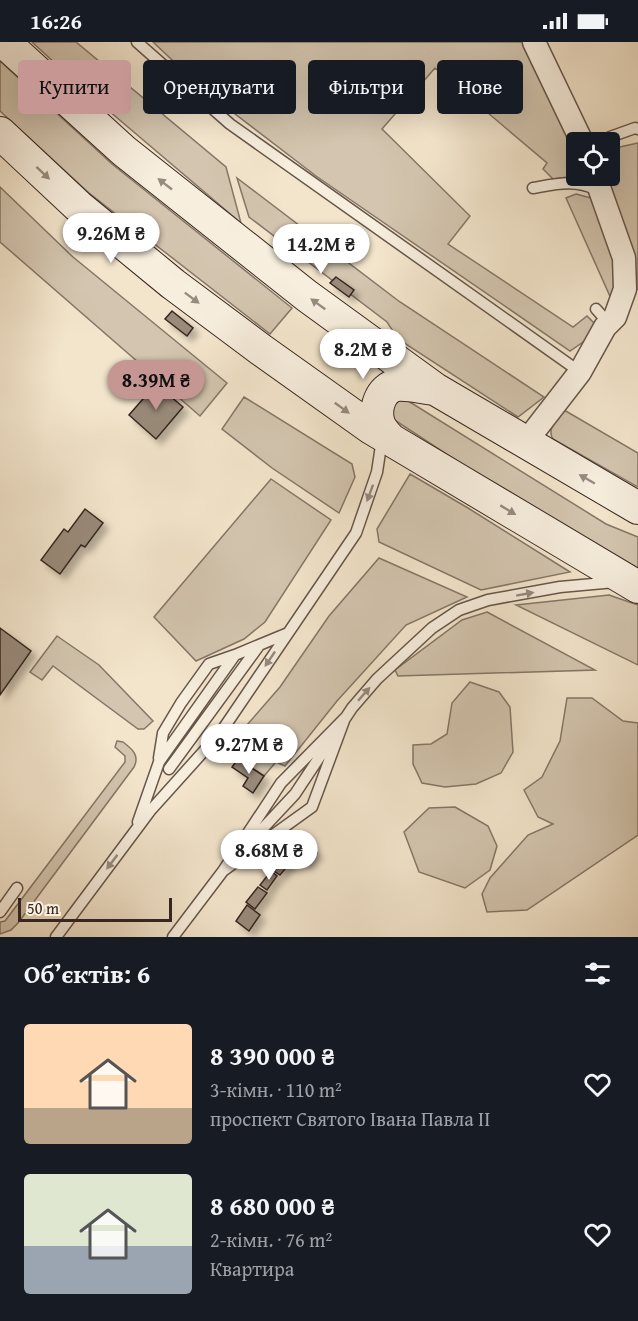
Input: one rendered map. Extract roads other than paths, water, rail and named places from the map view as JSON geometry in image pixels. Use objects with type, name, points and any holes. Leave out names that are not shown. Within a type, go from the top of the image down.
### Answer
[{"type":"main road","points":[[4,42],[124,151],[307,296],[435,389],[638,508]]},
{"type":"main road","points":[[0,133],[78,206],[173,284],[260,349],[386,438],[632,584]]},
{"type":"main road","points":[[386,438],[379,425],[377,407],[380,398],[388,390],[396,385],[435,389]]},
{"type":"street","points":[[534,42],[577,132]]},
{"type":"street","points":[[525,443],[580,372],[601,318],[615,316],[625,289],[624,258],[599,186]]},
{"type":"lane","points":[[137,42],[230,124],[580,372]]},
{"type":"lane","points":[[620,133],[638,129]]},
{"type":"lane","points":[[533,188],[566,183]]},
{"type":"lane","points":[[56,937],[150,811],[221,732],[356,532],[386,438]]},
{"type":"lane","points":[[173,937],[223,871],[281,783],[345,718],[377,679],[432,628],[459,610],[488,600],[560,587],[632,584]]},
{"type":"lane","points":[[135,832],[159,762],[163,733],[209,664],[288,633]]},
{"type":"lane","points":[[169,769],[258,646]]},
{"type":"lane","points":[[159,762],[235,655]]},
{"type":"lane","points":[[223,871],[312,807],[345,718]]},
{"type":"lane","points":[[223,871],[295,794],[345,718]]},
{"type":"lane","points":[[0,912],[17,888]]}]
